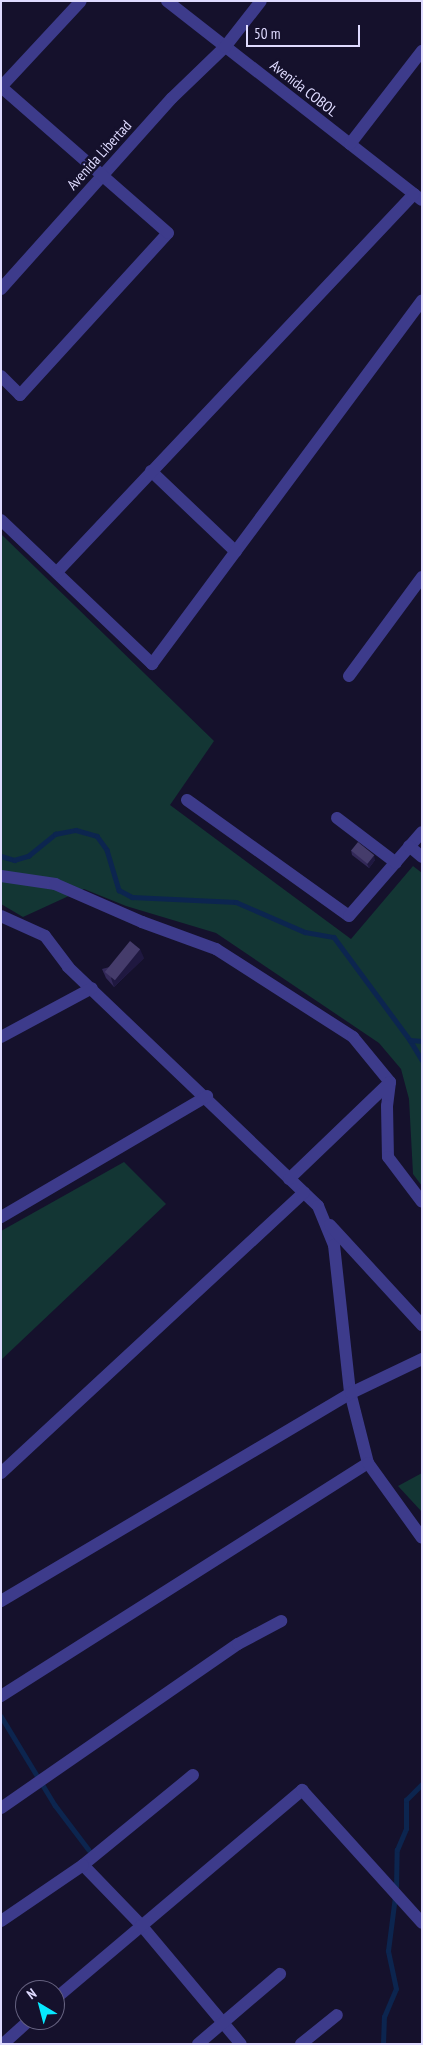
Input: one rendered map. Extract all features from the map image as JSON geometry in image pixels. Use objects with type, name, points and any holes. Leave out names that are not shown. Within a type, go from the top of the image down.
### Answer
[{"type":"street","points":[[1,376],[20,395],[168,233],[1,87],[81,1]]},
{"type":"street","name":"Avenida COBOL","points":[[167,1],[418,197]]},
{"type":"street","name":"Avenida Libertad","points":[[1,289],[101,176],[225,47],[261,1]]},
{"type":"street","points":[[350,144],[422,51]]},
{"type":"street","points":[[57,572],[151,471],[418,197]]},
{"type":"street","points":[[1,520],[152,664],[422,300]]},
{"type":"street","points":[[151,471],[236,552]]},
{"type":"street","points":[[349,676],[422,577]]},
{"type":"street","points":[[187,800],[349,916],[422,832]]},
{"type":"street","points":[[337,818],[396,863]]},
{"type":"street","points":[[409,846],[422,857]]},
{"type":"street","points":[[1,876],[55,884],[142,922],[216,949],[353,1037],[390,1082],[387,1106],[388,1157],[422,1202]]},
{"type":"street","points":[[1,916],[45,936],[68,967],[207,1096],[318,1206],[328,1223],[422,1325]]},
{"type":"street","points":[[1,1037],[92,988]]},
{"type":"street","points":[[289,1178],[390,1082]]},
{"type":"street","points":[[1,1217],[207,1096]]},
{"type":"street","points":[[1,1473],[304,1192]]},
{"type":"street","points":[[328,1223],[334,1245],[351,1392],[368,1463],[422,1538]]},
{"type":"street","points":[[1,1601],[351,1392],[422,1359]]},
{"type":"street","points":[[1,1696],[368,1463]]},
{"type":"street","points":[[1,1808],[238,1644],[281,1621]]},
{"type":"street","points":[[1,1921],[83,1865],[193,1776]]},
{"type":"street","points":[[65,1990],[302,1790],[422,1922]]},
{"type":"street","points":[[83,1865],[141,1925],[241,2044]]},
{"type":"street","points":[[198,2044],[280,1974]]},
{"type":"street","points":[[301,2044],[337,2015]]},
{"type":"street","points":[[3,2044],[19,2030]]},
{"type":"green space","points":[[1,534],[214,741],[170,805],[351,939],[413,866],[422,873],[422,1186],[413,1174],[409,1099],[401,1069],[379,1043],[216,933],[126,906],[84,889],[23,917],[1,904]]},
{"type":"green space","points":[[124,1162],[166,1204],[1,1360],[1,1231]]},
{"type":"green space","points":[[422,1473],[422,1512],[398,1486]]},
{"type":"building","points":[[358,842],[374,855],[367,864],[351,851]]},
{"type":"building","points":[[130,941],[140,949],[115,980],[105,972]]},
{"type":"waterway","points":[[1,856],[14,860],[28,856],[55,834],[76,830],[97,836],[107,850],[119,890],[132,897],[236,902],[305,932],[334,937],[410,1040],[422,1060]]},
{"type":"waterway","points":[[410,1040],[422,1041]]},
{"type":"waterway","points":[[1,1716],[55,1805],[89,1850]]},
{"type":"waterway","points":[[396,1889],[397,1850],[406,1829],[406,1800],[422,1784]]},
{"type":"waterway","points":[[383,2044],[384,2017],[396,1989],[388,1951],[395,1896]]}]
